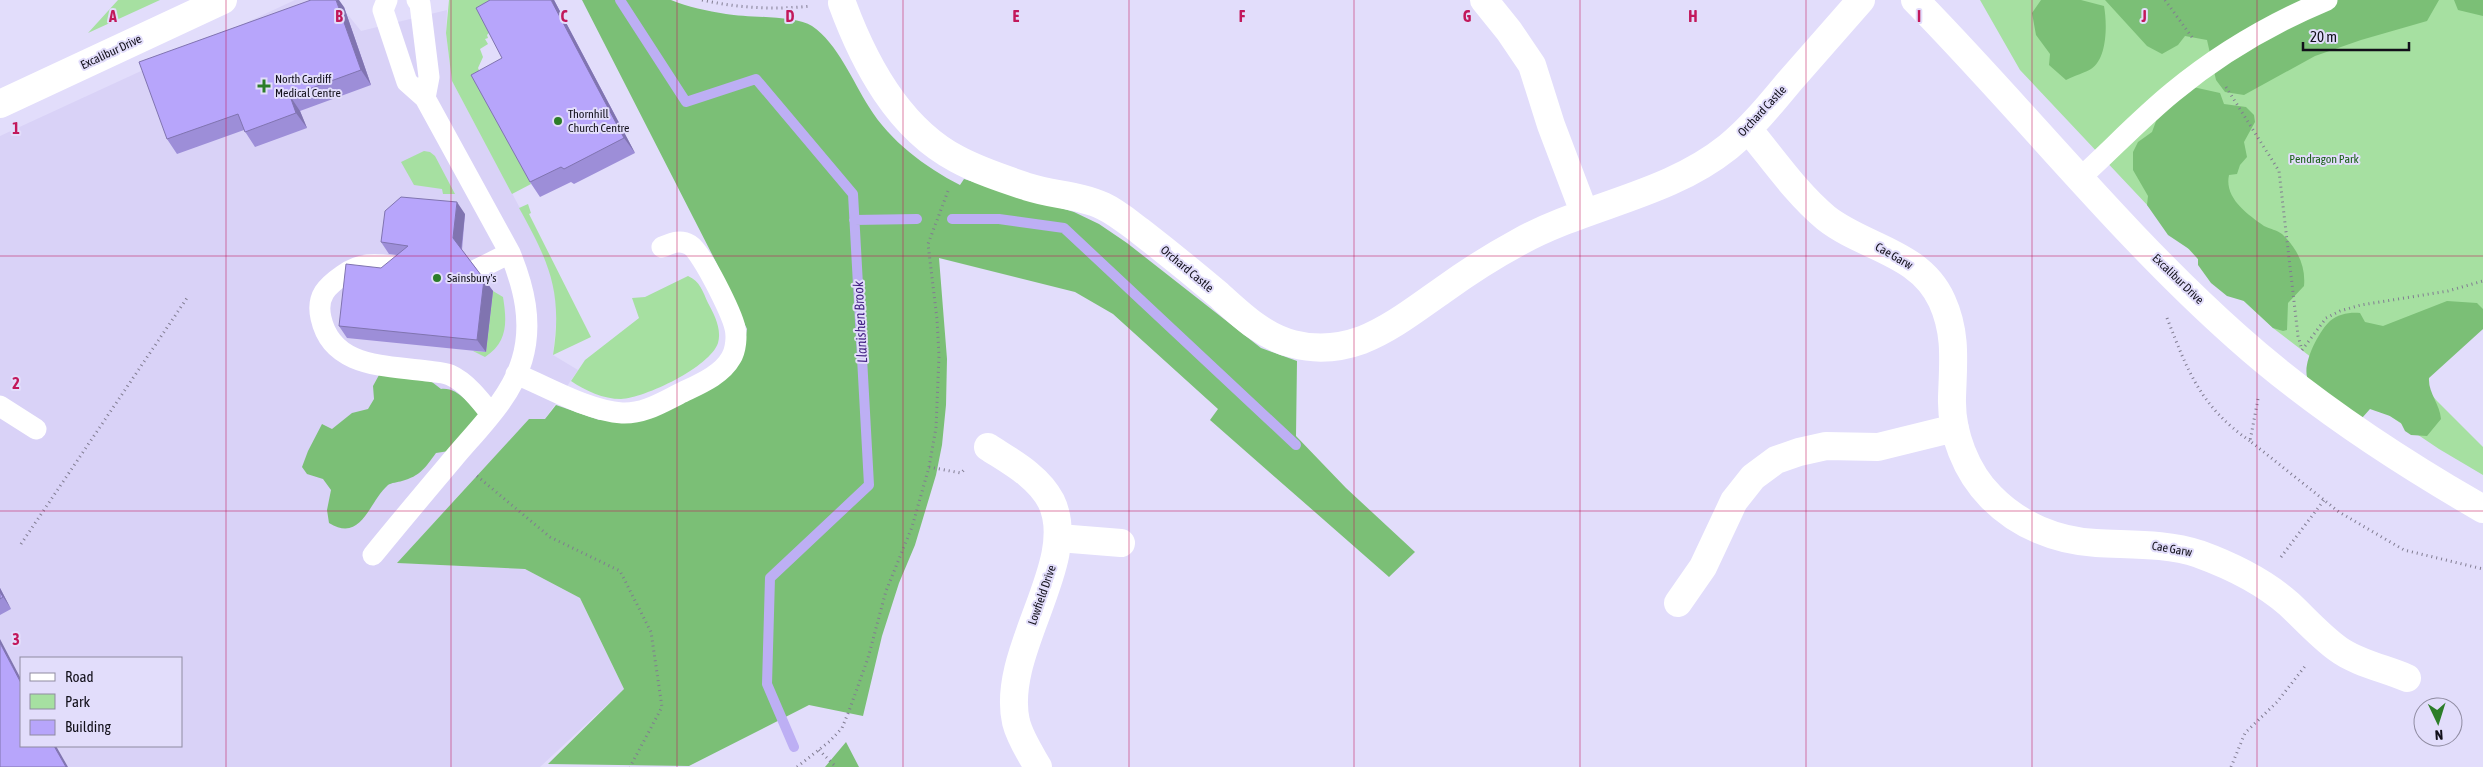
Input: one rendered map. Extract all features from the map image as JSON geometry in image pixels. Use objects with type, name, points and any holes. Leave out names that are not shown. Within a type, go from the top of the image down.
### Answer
[{"type":"street","name":"Excalibur Drive","points":[[0,104],[223,0]]},
{"type":"street","points":[[1484,0],[1532,64],[1551,125],[1584,212]]},
{"type":"street","name":"Orchard Castle","points":[[842,3],[852,31],[888,94],[905,117],[928,140],[956,159],[1038,190],[1104,206],[1166,251],[1256,326],[1274,338],[1313,348],[1337,347],[1359,341],[1382,331],[1407,316],[1478,265],[1544,229],[1584,212],[1674,179],[1704,164],[1748,129],[1861,0]]},
{"type":"street","name":"Excalibur Drive","points":[[1915,0],[2169,272],[2275,370],[2360,432],[2421,473],[2483,509]]},
{"type":"street","name":"Cae Garw","points":[[1748,129],[1789,180],[1827,218],[1850,233],[1893,253],[1913,265],[1929,280],[1941,298],[1951,322],[1953,335],[1955,366],[1952,400],[1954,428],[1962,452],[1974,474],[1990,496],[2013,515],[2038,530],[2094,543],[2137,544],[2195,553],[2221,562],[2261,583],[2286,602],[2339,650],[2407,678]]},
{"type":"street","points":[[1678,603],[1703,567],[1734,501],[1753,477],[1776,460],[1799,452],[1826,446],[1878,447],[1954,428]]},
{"type":"street","name":"Lowfield Drive","points":[[988,447],[1037,482],[1054,509],[1059,538],[1056,554],[1018,669],[1014,696],[1016,723],[1038,767]]},
{"type":"street","points":[[1059,538],[1121,543]]},
{"type":"lane","points":[[373,555],[491,414],[516,374],[522,360],[527,312],[520,278],[510,253],[425,98],[406,82],[383,10],[387,0]]},
{"type":"lane","points":[[417,0],[429,77],[425,98]]},
{"type":"lane","points":[[2080,178],[2173,92],[2211,64],[2241,44],[2327,0]]},
{"type":"lane","points":[[516,374],[604,410],[623,413],[642,411],[718,373],[731,358],[735,345],[735,328],[726,307],[702,258],[690,245],[677,241],[662,247]]},
{"type":"lane","points":[[476,270],[510,253]]},
{"type":"lane","points":[[405,267],[365,264],[354,268],[326,287],[320,300],[324,333],[343,353],[359,362],[449,374],[469,390],[491,414]]},
{"type":"lane","points":[[0,406],[36,429]]},
{"type":"path","points":[[702,0],[723,5],[784,9],[842,3]]},
{"type":"path","points":[[2165,0],[2211,64],[2279,171],[2298,336],[2302,350],[2326,318],[2340,311],[2448,291],[2483,281]]},
{"type":"path","points":[[796,767],[819,750],[842,728],[868,658],[886,591],[912,527],[929,467],[936,428],[939,356],[937,319],[928,244],[946,197],[956,159]]},
{"type":"path","points":[[21,544],[187,298]]},
{"type":"path","points":[[2165,314],[2185,364],[2203,398],[2230,427],[2339,512],[2404,550],[2483,569]]},
{"type":"path","points":[[2250,441],[2258,399]]},
{"type":"path","points":[[473,472],[550,537],[620,571],[651,632],[662,707],[630,767]]},
{"type":"path","points":[[2261,583],[2324,500]]},
{"type":"path","points":[[2230,767],[2245,733],[2276,702],[2326,640]]},
{"type":"path","points":[[819,750],[836,767]]},
{"type":"shaded area","points":[[295,0],[332,0],[340,5],[361,31],[447,10],[446,33],[452,81],[537,240],[549,269],[555,288],[557,314],[553,355],[578,370],[545,419],[529,419],[397,563],[525,569],[580,598],[624,689],[540,767],[0,767],[0,136]]},
{"type":"green space","points":[[118,0],[160,0],[88,33]]},
{"type":"green space","points":[[449,0],[520,0],[487,35],[488,38],[485,39],[488,44],[480,49],[483,57],[478,68],[531,184],[512,194],[452,81],[446,33]]},
{"type":"green space","points":[[582,0],[671,0],[712,12],[794,20],[812,26],[837,52],[869,107],[887,131],[909,152],[934,170],[960,185],[964,179],[1074,212],[1099,224],[1127,243],[1261,348],[1297,361],[1296,436],[1346,488],[1415,552],[1389,577],[1210,420],[1218,409],[1113,314],[1075,292],[939,258],[947,359],[946,405],[942,445],[936,475],[915,545],[899,583],[882,636],[863,716],[809,705],[689,766],[548,764],[624,689],[580,598],[525,569],[397,563],[529,419],[545,419],[556,405],[599,420],[622,420],[744,349],[747,329],[716,262]]},
{"type":"green space","name":"Pendragon Park","points":[[1980,0],[2483,0],[2483,329],[2406,365],[2437,401],[2483,447],[2483,475],[2439,449],[2390,416],[2320,364],[2273,328],[2198,259],[2020,70]]},
{"type":"green space","points":[[2041,0],[2081,0],[2104,6],[2106,21],[2105,39],[2101,57],[2091,69],[2066,80],[2049,65],[2050,54],[2036,35],[2032,13]]},
{"type":"green space","points":[[2105,0],[2439,0],[2427,21],[2361,40],[2315,56],[2244,95],[2225,92],[2216,80],[2207,40],[2185,36],[2178,45],[2162,54],[2147,46]]},
{"type":"green space","points":[[2454,0],[2483,0],[2483,16],[2458,10]]},
{"type":"green space","points":[[2193,87],[2220,93],[2224,104],[2246,107],[2254,115],[2255,122],[2244,142],[2247,157],[2240,165],[2237,174],[2229,175],[2228,183],[2233,198],[2238,205],[2264,226],[2282,234],[2296,251],[2302,264],[2304,286],[2288,303],[2287,330],[2283,331],[2273,328],[2244,301],[2227,296],[2211,283],[2198,265],[2198,259],[2189,249],[2168,235],[2147,205],[2148,196],[2133,170],[2133,152],[2138,142],[2152,132],[2159,113]]},
{"type":"green space","points":[[424,151],[430,152],[435,156],[455,194],[443,194],[442,189],[414,185],[401,162]]},
{"type":"green space","points":[[528,204],[531,213],[529,214],[591,337],[553,355],[556,333],[555,295],[546,262],[519,208]]},
{"type":"green space","points":[[688,276],[701,287],[715,317],[719,332],[718,343],[713,352],[703,362],[676,380],[645,393],[621,399],[595,394],[571,381],[585,360],[639,318],[632,298],[645,297]]},
{"type":"green space","points":[[493,291],[503,297],[505,323],[502,338],[498,345],[485,357],[473,351],[486,352]]},
{"type":"green space","points":[[2447,301],[2477,303],[2483,309],[2483,329],[2429,378],[2430,389],[2439,408],[2441,419],[2427,436],[2411,435],[2405,431],[2401,423],[2390,416],[2370,409],[2362,418],[2327,397],[2310,383],[2307,377],[2307,369],[2311,351],[2325,326],[2333,319],[2344,314],[2360,313],[2365,322],[2383,326]]},
{"type":"green space","points":[[419,372],[441,389],[447,389],[459,394],[483,419],[449,451],[436,453],[418,474],[388,485],[357,525],[349,528],[340,528],[329,523],[327,510],[331,490],[323,479],[307,474],[302,467],[322,424],[332,429],[352,413],[368,409],[374,399],[373,386],[379,375]]},
{"type":"green space","points":[[846,742],[859,767],[825,767]]},
{"type":"building","points":[[311,0],[336,0],[361,70],[290,96],[296,113],[245,132],[238,114],[167,139],[139,62]]},
{"type":"building","name":"Thornhill Church Centre","points":[[490,0],[551,0],[624,138],[564,169],[561,167],[530,182],[471,75],[502,58],[476,8]]},
{"type":"building","name":"Sainsbury's","points":[[401,197],[457,202],[453,238],[484,279],[477,340],[339,326],[346,264],[381,268],[408,246],[381,242],[385,211]]},
{"type":"building","points":[[0,643],[20,681],[20,747],[55,747],[66,767],[0,767]]},
{"type":"waterway","name":"Llanishen Brook","points":[[620,0],[686,102],[756,79],[853,194],[869,485],[770,578],[767,684],[794,747]]},
{"type":"waterway","points":[[854,220],[917,219]]},
{"type":"waterway","points":[[952,219],[999,219],[1064,228],[1296,445]]},
{"type":"place","name":"North Cardiff Medical Centre","points":[[264,86]]},
{"type":"place","name":"Thornhill Church Centre","points":[[558,121]]},
{"type":"place","name":"Sainsbury's","points":[[437,278]]}]
